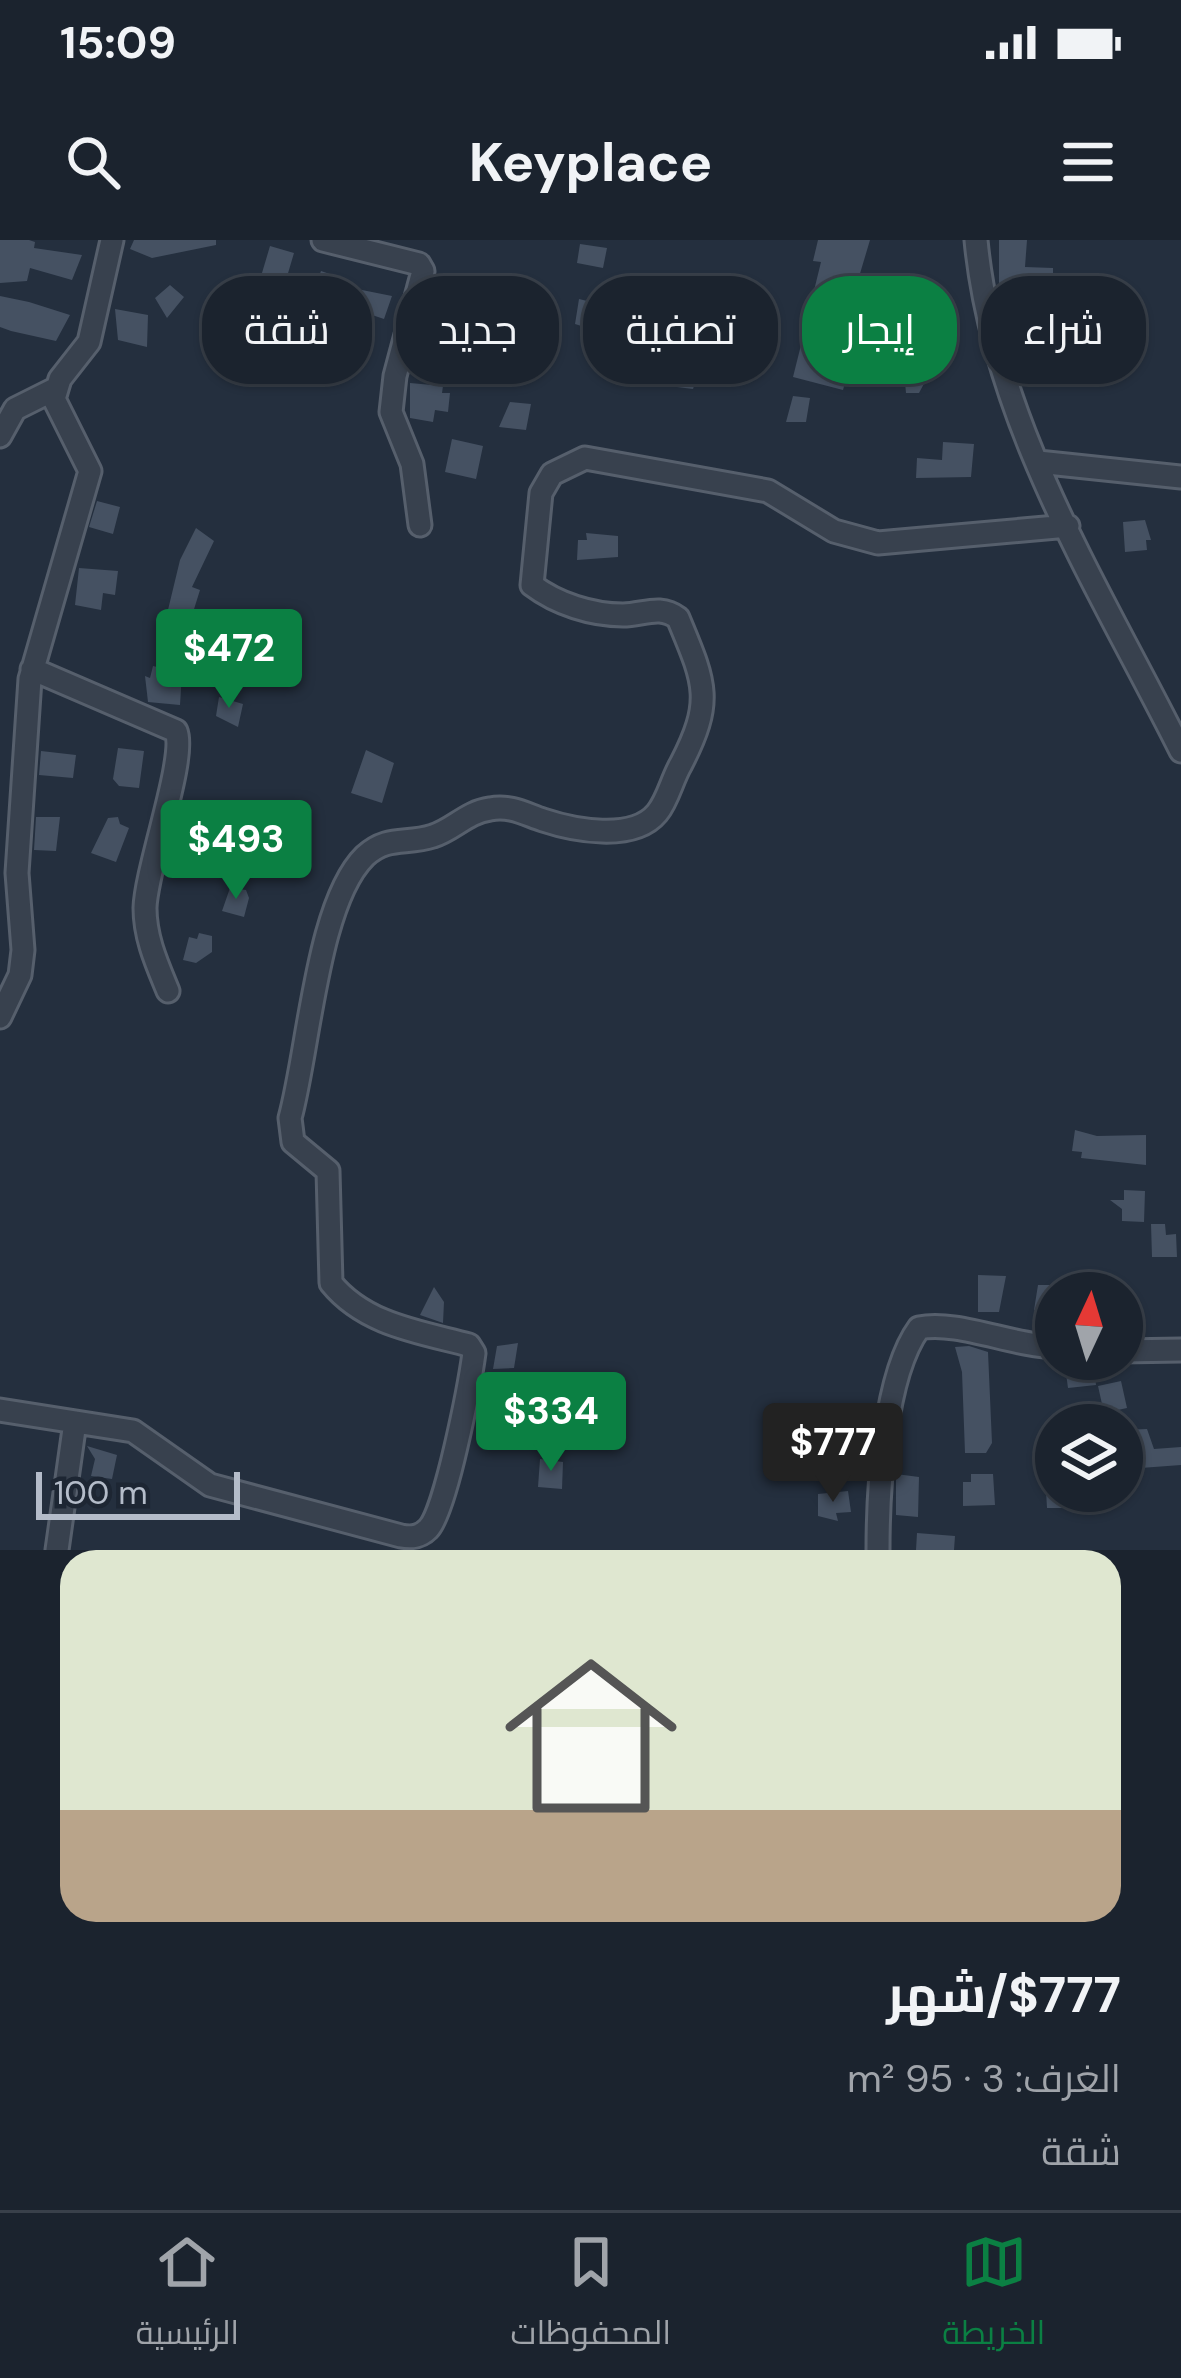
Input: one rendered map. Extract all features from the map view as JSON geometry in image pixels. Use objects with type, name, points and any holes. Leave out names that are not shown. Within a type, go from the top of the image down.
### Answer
[{"type":"street","points":[[0,1016],[20,975],[23,950],[20,790],[32,669],[90,471],[55,399],[56,389],[88,342],[112,240]]},
{"type":"street","points":[[323,240],[419,264],[423,271],[395,376],[392,412],[412,464],[420,525]]},
{"type":"street","points":[[976,240],[1000,368],[1038,463],[1181,751]]},
{"type":"street","points":[[0,436],[15,410],[56,389]]},
{"type":"street","points":[[0,1410],[133,1431],[210,1485],[401,1536],[412,1538],[430,1527],[474,1352],[469,1345],[426,1336],[360,1310],[331,1283],[328,1171],[293,1142],[290,1118],[325,939],[340,893],[368,853],[387,839],[438,835],[491,808],[593,830],[642,825],[656,816],[701,726],[706,700],[678,618],[658,610],[604,613],[554,599],[532,585],[542,493],[552,474],[585,458],[738,483],[768,491],[834,531],[878,543],[1068,526]]},
{"type":"street","points":[[1038,463],[1181,477]]},
{"type":"street","points":[[32,669],[176,731],[177,760],[158,826],[145,907],[146,930],[168,991]]},
{"type":"street","points":[[878,1550],[880,1463],[905,1352],[919,1328],[933,1325],[1035,1345]]},
{"type":"street","points":[[1143,1351],[1181,1351]]},
{"type":"street","points":[[57,1550],[75,1422]]},
{"type":"building","points":[[0,240],[29,240],[35,242],[34,248],[82,255],[72,280],[30,268],[27,281],[0,283]]},
{"type":"building","points":[[134,240],[216,240],[216,245],[152,258],[130,249]]},
{"type":"building","points":[[818,240],[870,240],[859,276],[818,276],[821,262],[813,261]]},
{"type":"building","points":[[999,240],[1027,240],[1025,267],[1053,268],[1053,276],[999,276]]},
{"type":"building","points":[[580,244],[607,248],[603,268],[577,263]]},
{"type":"building","points":[[270,246],[294,253],[287,276],[262,273]]},
{"type":"building","points":[[170,285],[184,297],[167,318],[155,298]]},
{"type":"building","points":[[372,292],[392,296],[384,319],[372,315]]},
{"type":"building","points":[[0,296],[70,315],[56,341],[11,331],[0,327]]},
{"type":"building","points":[[579,299],[583,300],[583,327],[575,324]]},
{"type":"building","points":[[115,309],[148,315],[147,347],[118,340]]},
{"type":"building","points":[[802,341],[802,379],[793,377]]},
{"type":"building","points":[[410,384],[443,386],[442,393],[450,393],[448,412],[435,410],[433,422],[410,418]]},
{"type":"building","points":[[905,384],[924,384],[919,393],[906,393]]},
{"type":"building","points":[[793,396],[810,398],[806,422],[786,422]]},
{"type":"building","points":[[510,402],[531,404],[526,430],[499,427]]},
{"type":"building","points":[[452,439],[483,446],[476,479],[445,472]]},
{"type":"building","points":[[943,442],[974,444],[971,477],[916,478],[917,458],[942,460]]},
{"type":"building","points":[[97,501],[120,507],[113,534],[89,527]]},
{"type":"building","points":[[1145,520],[1151,540],[1146,540],[1147,550],[1125,552],[1123,522]]},
{"type":"building","points":[[196,528],[214,541],[192,587],[200,590],[190,622],[167,614],[180,560]]},
{"type":"building","points":[[586,533],[618,536],[618,557],[577,560],[578,540],[587,540]]},
{"type":"building","points":[[79,568],[118,571],[115,595],[103,593],[101,610],[75,605]]},
{"type":"building","points":[[153,666],[182,673],[180,705],[148,702],[145,676],[150,678]]},
{"type":"building","points":[[219,697],[243,704],[238,727],[216,716]]},
{"type":"building","points":[[118,748],[144,751],[139,788],[119,786],[113,779]]},
{"type":"building","points":[[366,750],[394,763],[382,803],[351,793]]},
{"type":"building","points":[[41,751],[76,755],[73,778],[39,775]]},
{"type":"building","points":[[36,817],[60,817],[56,851],[34,850]]},
{"type":"building","points":[[118,817],[129,828],[116,862],[91,853],[108,818]]},
{"type":"building","points":[[230,888],[246,890],[244,917],[222,911]]},
{"type":"building","points":[[199,933],[212,936],[212,952],[196,963],[183,960],[189,937],[197,939]]},
{"type":"building","points":[[1075,1130],[1097,1136],[1146,1135],[1146,1165],[1081,1158],[1082,1152],[1072,1151]]},
{"type":"building","points":[[1124,1190],[1145,1191],[1144,1222],[1122,1221],[1122,1209],[1110,1200],[1124,1200]]},
{"type":"building","points":[[1151,1224],[1165,1224],[1166,1235],[1176,1234],[1177,1257],[1152,1257]]},
{"type":"building","points":[[978,1275],[1006,1276],[999,1312],[978,1312]]},
{"type":"building","points":[[434,1287],[444,1302],[443,1323],[420,1315]]},
{"type":"building","points":[[518,1343],[514,1368],[493,1369],[497,1346]]},
{"type":"building","points":[[955,1347],[988,1352],[992,1443],[986,1453],[965,1453],[962,1372]]},
{"type":"building","points":[[1067,1380],[1095,1380],[1096,1385],[1068,1388]]},
{"type":"building","points":[[1121,1381],[1126,1404],[1102,1404],[1098,1386]]},
{"type":"building","points":[[1143,1429],[1154,1449],[1181,1447],[1181,1465],[1143,1468]]},
{"type":"building","points":[[87,1446],[117,1455],[112,1479],[91,1476],[95,1459]]},
{"type":"building","points":[[540,1459],[563,1462],[562,1489],[538,1487]]},
{"type":"building","points":[[896,1474],[919,1477],[918,1517],[896,1515]]},
{"type":"building","points":[[971,1474],[993,1474],[995,1505],[963,1506],[963,1482],[971,1482]]},
{"type":"building","points":[[848,1491],[851,1512],[836,1513],[838,1521],[818,1516],[818,1494]]},
{"type":"building","points":[[917,1533],[955,1536],[954,1550],[916,1550]]}]
